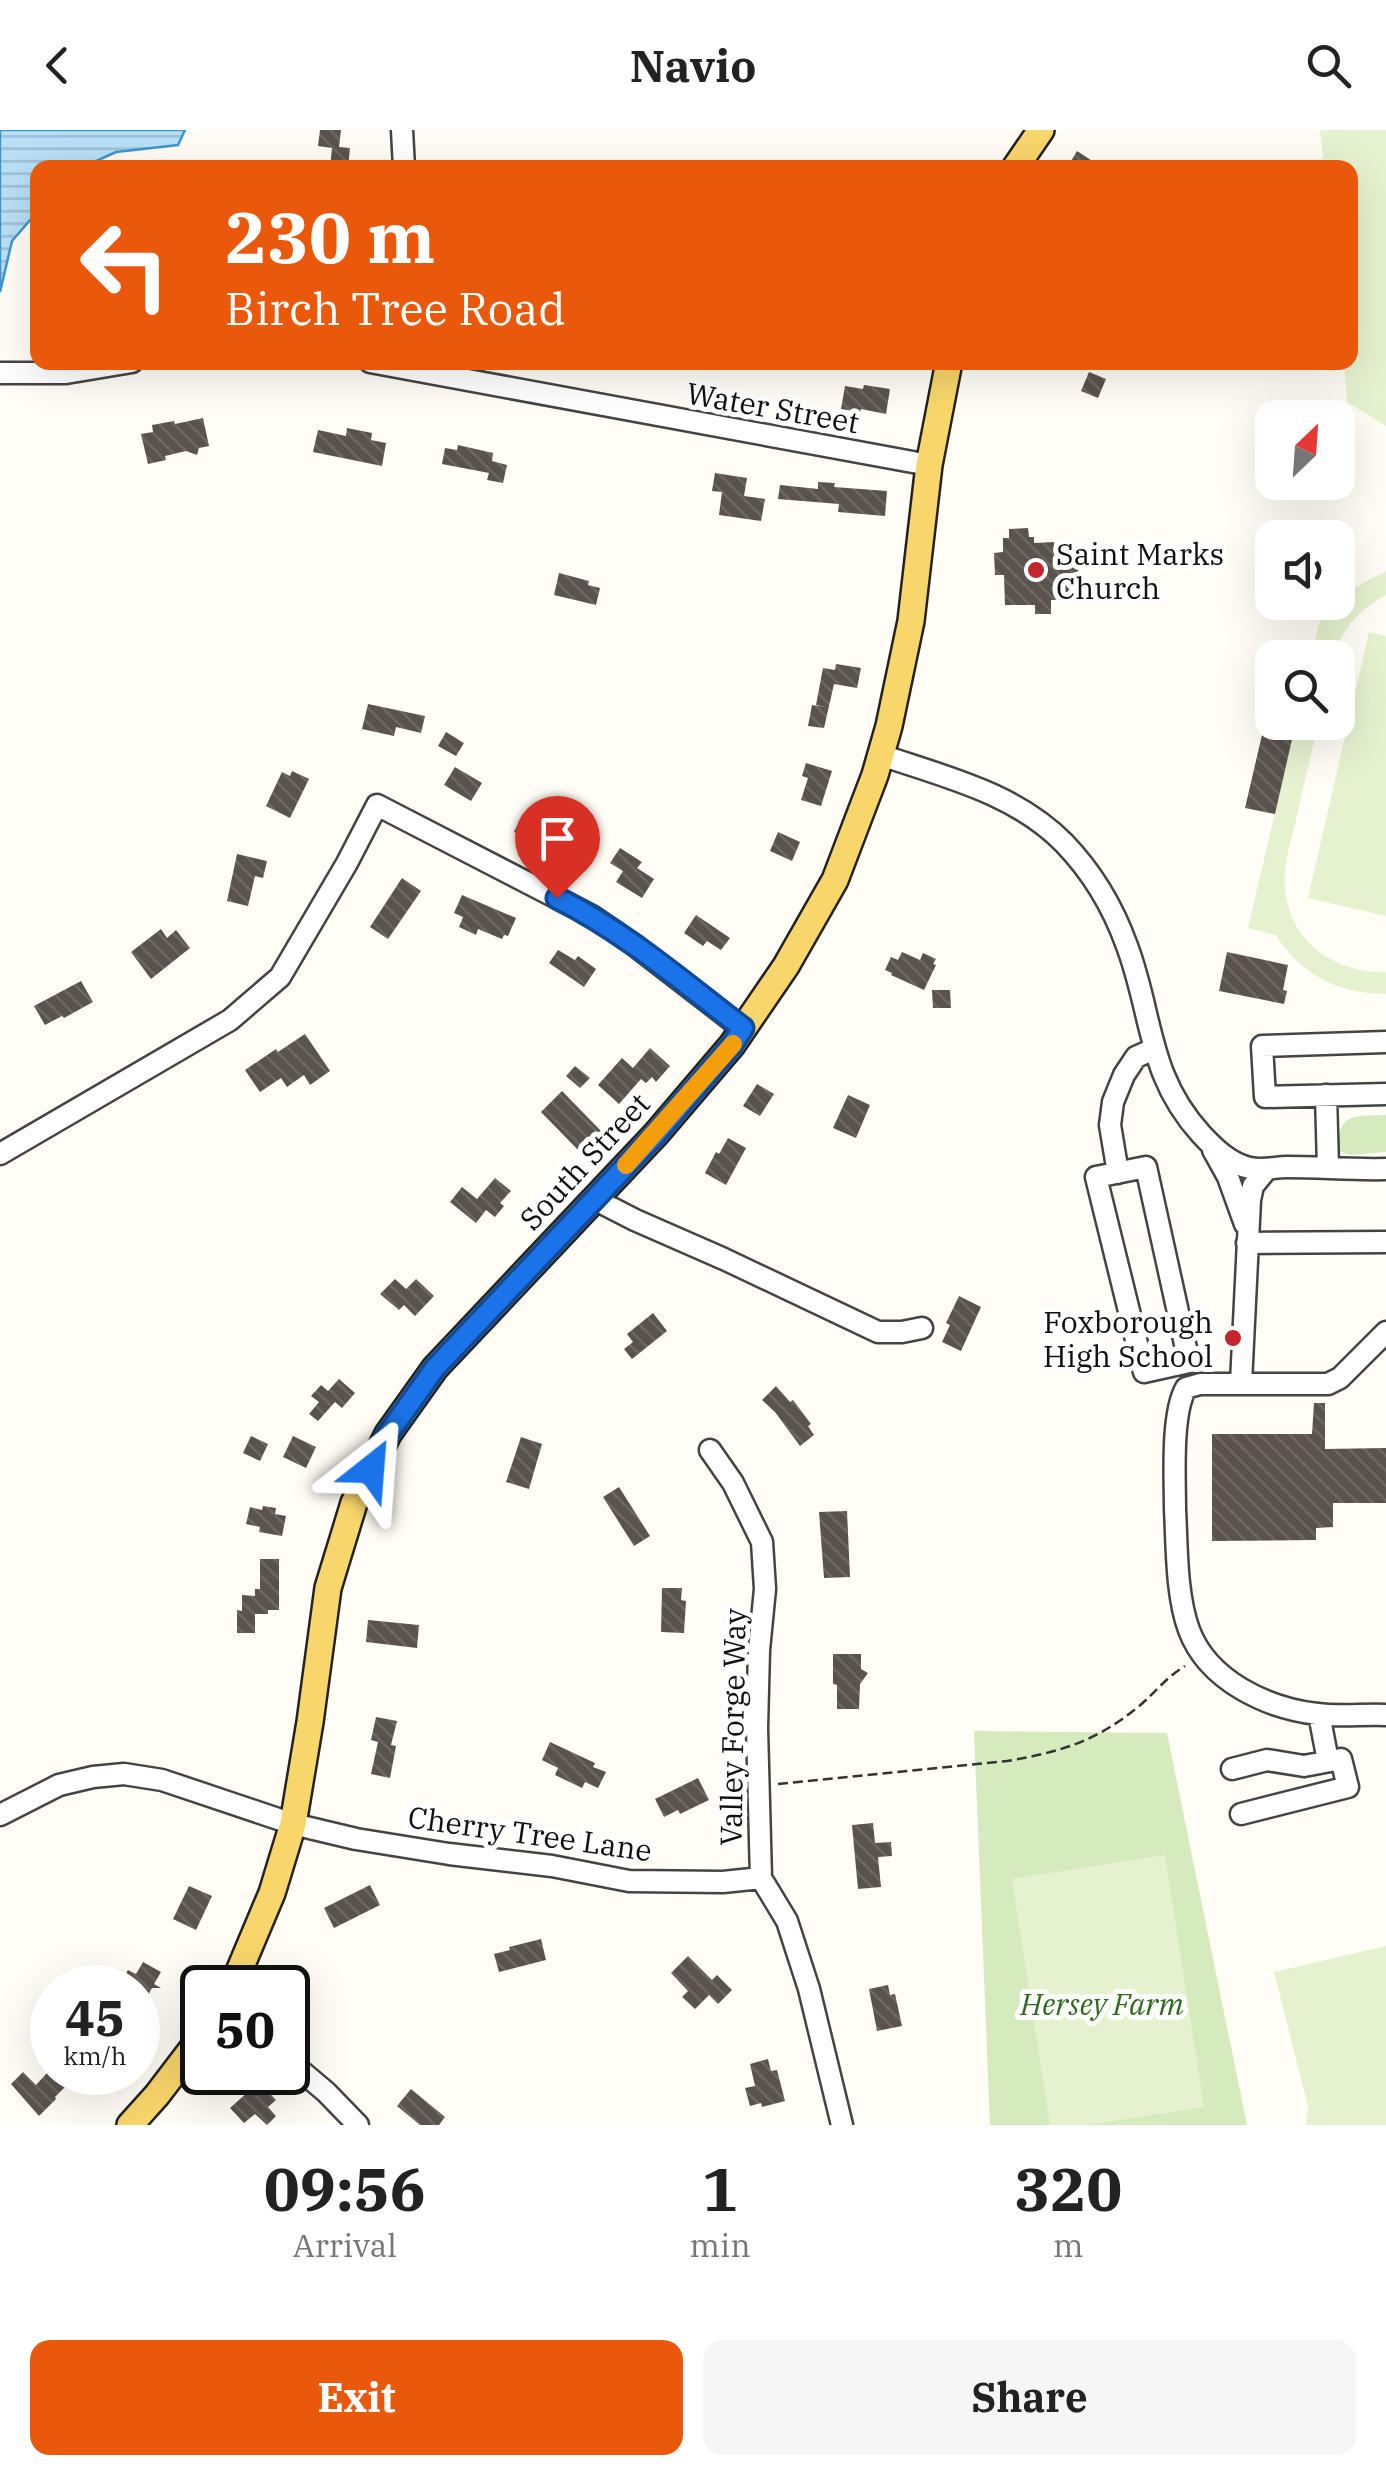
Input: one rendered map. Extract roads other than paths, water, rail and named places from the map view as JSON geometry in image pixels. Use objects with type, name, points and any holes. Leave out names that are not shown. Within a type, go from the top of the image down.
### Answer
[{"type":"main road","points":[[1020,160],[1041,130]]},
{"type":"main road","name":"South Street","points":[[242,1965],[272,1894],[293,1824],[328,1588],[354,1504],[388,1434],[435,1368],[732,1045],[786,966],[835,880],[890,726],[910,621],[929,465],[947,370]]},
{"type":"main road","points":[[130,2125],[180,2065]]},
{"type":"street","points":[[402,130],[404,160]]},
{"type":"street","points":[[0,373],[84,370]]},
{"type":"street","name":"Water Street","points":[[415,370],[929,465]]},
{"type":"street","points":[[881,755],[991,794],[1042,824],[1093,878],[1116,918],[1139,985],[1164,1080],[1228,1177],[1247,1237]]},
{"type":"street","points":[[0,1154],[230,1020],[280,977],[377,805],[592,916],[743,1028]]},
{"type":"street","points":[[1386,1042],[1262,1046],[1266,1097],[1386,1094]]},
{"type":"street","points":[[1118,1173],[1110,1126],[1113,1102],[1136,1057],[1154,1049]]},
{"type":"street","points":[[1326,1095],[1328,1168]]},
{"type":"street","points":[[1206,1140],[1230,1160],[1253,1169],[1386,1170]]},
{"type":"street","points":[[1146,1167],[1189,1362],[1166,1367],[1144,1372],[1096,1178],[1146,1167]]},
{"type":"street","points":[[1242,1383],[1247,1237],[1253,1186],[1266,1170]]},
{"type":"street","points":[[594,1199],[878,1332],[922,1328]]},
{"type":"street","points":[[1247,1237],[1386,1242]]},
{"type":"street","points":[[1386,1332],[1340,1378],[1328,1384],[1195,1384],[1186,1388],[1176,1447],[1177,1551],[1188,1625],[1214,1667],[1241,1689],[1272,1703],[1319,1714],[1386,1715]]},
{"type":"street","points":[[1166,1367],[1186,1388]]},
{"type":"street","name":"Valley Forge Way","points":[[710,1450],[733,1482],[762,1542],[765,1589],[757,1728],[761,1878],[786,1921],[809,1989],[842,2125]]},
{"type":"street","points":[[1319,1714],[1328,1762]]},
{"type":"street","points":[[1232,1769],[1267,1760],[1304,1766],[1341,1759],[1348,1787],[1241,1814]]},
{"type":"street","name":"Cherry Tree Lane","points":[[0,1815],[58,1786],[124,1774],[162,1780],[293,1824],[430,1851],[629,1880],[723,1882],[761,1878]]},
{"type":"street","points":[[310,2079],[358,2125]]},
{"type":"water","points":[[0,130],[185,130],[178,145],[116,152],[98,160],[30,160],[30,220],[12,241],[0,292]]},
{"type":"place","name":"Saint Marks Church","points":[[1036,570]]},
{"type":"place","name":"Foxborough High School","points":[[1233,1338]]},
{"type":"park label","name":"Hersey Farm","points":[[1102,2003]]}]
